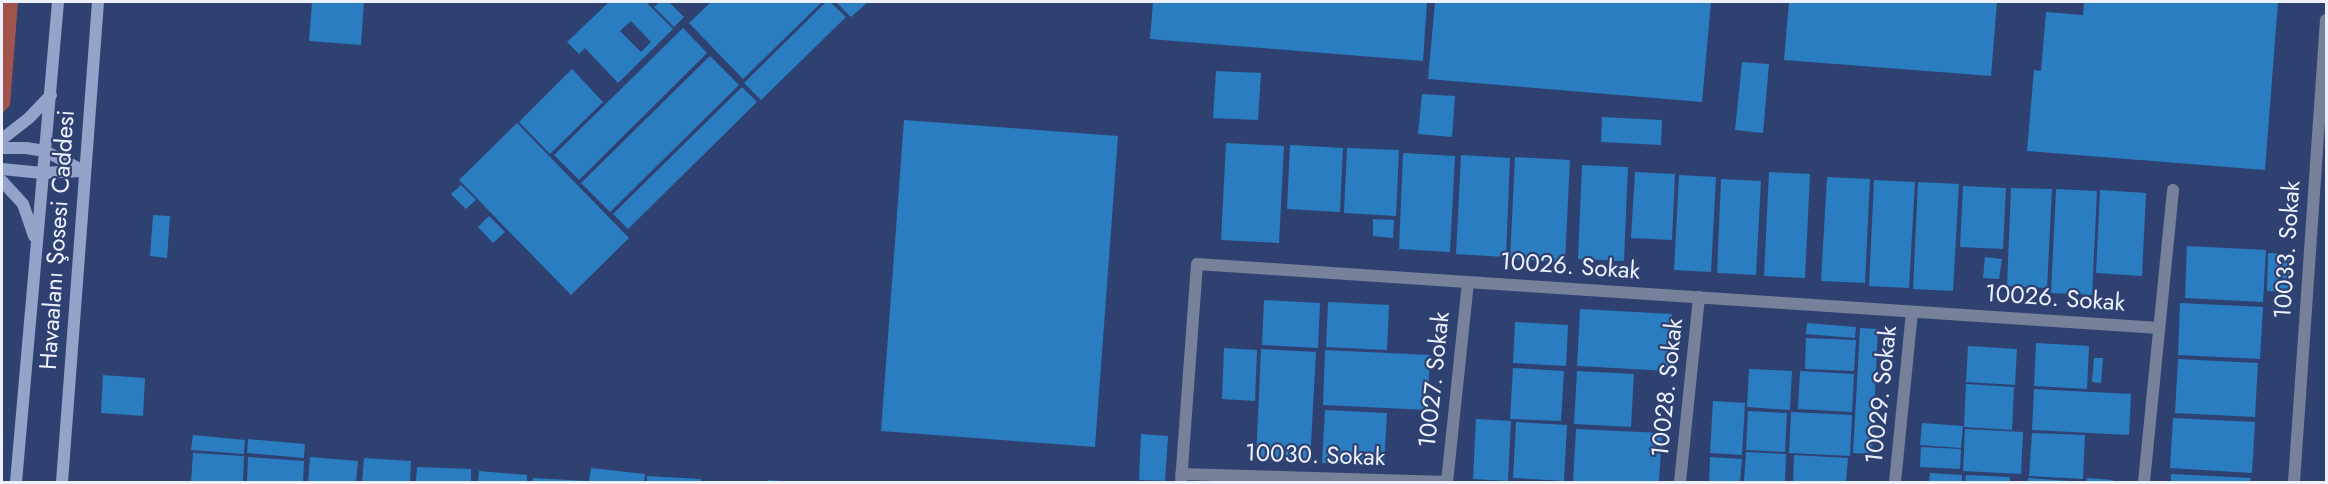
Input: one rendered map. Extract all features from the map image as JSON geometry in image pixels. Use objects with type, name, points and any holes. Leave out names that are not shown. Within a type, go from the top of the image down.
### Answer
[{"type":"street","name":"Havaalanı Şosesi Caddesi","points":[[16,483],[58,2]]},
{"type":"street","name":"Havaalanı Şosesi Caddesi","points":[[62,483],[98,2]]},
{"type":"street","name":"10033. Sokak","points":[[2294,483],[2326,20]]},
{"type":"street","points":[[2,139],[29,118],[51,95]]},
{"type":"street","points":[[2,148],[45,151],[84,171]]},
{"type":"street","points":[[2,169],[42,173],[84,171]]},
{"type":"street","points":[[2,181],[23,204],[36,241]]},
{"type":"street","points":[[2144,483],[2173,190]]},
{"type":"street","name":"10026. Sokak","points":[[1181,478],[1197,264],[2159,328]]},
{"type":"street","name":"10027. Sokak","points":[[1447,483],[1467,282]]},
{"type":"street","name":"10028. Sokak","points":[[1680,483],[1699,297]]},
{"type":"street","name":"10029. Sokak","points":[[1895,483],[1912,312]]},
{"type":"street","name":"10030. Sokak","points":[[1181,478],[1447,483]]},
{"type":"shaded area","points":[[2,2],[18,2],[10,105],[2,114]]},
{"type":"building","points":[[312,2],[364,2],[361,45],[309,41]]},
{"type":"building","points":[[609,2],[646,2],[673,29],[618,83],[585,48],[579,54],[567,42]],"holes":[[[631,21],[651,42],[641,52],[620,31]]]},
{"type":"building","points":[[660,2],[669,2],[684,17],[674,27],[654,7]]},
{"type":"building","points":[[711,2],[822,2],[743,79],[689,23]]},
{"type":"building","points":[[826,2],[830,2],[846,17],[761,100],[744,83]]},
{"type":"building","points":[[836,2],[868,2],[851,17]]},
{"type":"building","points":[[1153,2],[1427,2],[1423,61],[1150,39]]},
{"type":"building","points":[[1435,2],[1711,2],[1702,102],[1428,79]]},
{"type":"building","points":[[1789,2],[1997,2],[1991,76],[1784,60]]},
{"type":"building","points":[[2084,2],[2278,2],[2265,170],[2027,151],[2034,70],[2041,71],[2046,12],[2083,15]]},
{"type":"building","points":[[683,28],[707,53],[579,180],[554,155]]},
{"type":"building","points":[[710,56],[739,85],[610,212],[581,183]]},
{"type":"building","points":[[1742,62],[1769,64],[1763,133],[1735,130]]},
{"type":"building","points":[[572,69],[603,102],[550,154],[519,122]]},
{"type":"building","points":[[1216,71],[1261,73],[1258,120],[1213,118]]},
{"type":"building","points":[[742,87],[757,102],[628,229],[613,214]]},
{"type":"building","points":[[1422,94],[1455,96],[1452,137],[1418,134]]},
{"type":"building","points":[[1602,117],[1662,120],[1661,145],[1601,142]]},
{"type":"building","points":[[904,120],[1118,136],[1095,447],[881,431]]},
{"type":"building","points":[[517,123],[629,238],[571,295],[459,180]]},
{"type":"building","points":[[1226,143],[1284,146],[1279,243],[1221,240]]},
{"type":"building","points":[[1290,145],[1343,148],[1340,212],[1287,209]]},
{"type":"building","points":[[1347,148],[1399,150],[1396,216],[1344,213]]},
{"type":"building","points":[[1403,153],[1455,156],[1450,252],[1399,249]]},
{"type":"building","points":[[1461,155],[1510,158],[1506,257],[1456,254]]},
{"type":"building","points":[[1515,157],[1570,160],[1565,262],[1510,259]]},
{"type":"building","points":[[1582,165],[1628,167],[1624,261],[1578,259]]},
{"type":"building","points":[[1635,172],[1675,174],[1672,240],[1631,238]]},
{"type":"building","points":[[1769,172],[1810,174],[1805,278],[1764,276]]},
{"type":"building","points":[[1679,175],[1716,177],[1711,272],[1674,270]]},
{"type":"building","points":[[1827,177],[1870,179],[1865,283],[1821,281]]},
{"type":"building","points":[[1721,179],[1761,181],[1756,275],[1717,273]]},
{"type":"building","points":[[1874,180],[1915,182],[1909,288],[1869,286]]},
{"type":"building","points":[[1918,182],[1959,184],[1953,291],[1913,289]]},
{"type":"building","points":[[461,185],[476,200],[466,209],[451,194]]},
{"type":"building","points":[[1963,186],[2006,188],[2003,249],[1960,247]]},
{"type":"building","points":[[2011,188],[2052,189],[2047,288],[2007,286]]},
{"type":"building","points":[[2056,189],[2097,191],[2092,295],[2051,293]]},
{"type":"building","points":[[2100,190],[2146,193],[2142,276],[2096,273]]},
{"type":"building","points":[[153,215],[170,216],[167,258],[150,256]]},
{"type":"building","points":[[489,216],[505,232],[493,243],[478,227]]},
{"type":"building","points":[[1373,219],[1394,220],[1393,238],[1373,236]]},
{"type":"building","points":[[2187,246],[2266,250],[2263,302],[2185,298]]},
{"type":"building","points":[[2268,253],[2291,254],[2289,292],[2267,291]]},
{"type":"building","points":[[1985,257],[2002,259],[1999,279],[1983,278]]},
{"type":"building","points":[[1264,300],[1320,303],[1318,348],[1262,345]]},
{"type":"building","points":[[1328,302],[1389,305],[1387,350],[1326,347]]},
{"type":"building","points":[[2180,303],[2263,307],[2260,359],[2178,355]]},
{"type":"building","points":[[1580,309],[1672,314],[1669,371],[1577,366]]},
{"type":"building","points":[[1515,322],[1568,325],[1566,366],[1513,363]]},
{"type":"building","points":[[1807,323],[1856,327],[1855,338],[1806,334]]},
{"type":"building","points":[[1860,328],[1878,329],[1872,454],[1853,453]]},
{"type":"building","points":[[1806,338],[1856,340],[1854,371],[1805,369]]},
{"type":"building","points":[[2036,343],[2089,346],[2087,389],[2034,386]]},
{"type":"building","points":[[1968,346],[2017,349],[2015,385],[1966,382]]},
{"type":"building","points":[[1224,348],[1257,350],[1255,401],[1222,399]]},
{"type":"building","points":[[1261,349],[1316,352],[1310,462],[1256,459]]},
{"type":"building","points":[[1325,350],[1430,355],[1427,410],[1323,405]]},
{"type":"building","points":[[2094,358],[2103,358],[2101,383],[2092,382]]},
{"type":"building","points":[[2178,359],[2258,363],[2255,417],[2175,413]]},
{"type":"building","points":[[1513,368],[1564,371],[1561,421],[1510,419]]},
{"type":"building","points":[[1749,369],[1792,371],[1790,410],[1747,407]]},
{"type":"building","points":[[1577,371],[1634,374],[1631,427],[1574,424]]},
{"type":"building","points":[[1800,371],[1854,374],[1852,412],[1798,409]]},
{"type":"building","points":[[103,375],[145,378],[143,416],[101,413]]},
{"type":"building","points":[[1966,384],[2014,387],[2012,430],[1964,427]]},
{"type":"building","points":[[2034,389],[2131,394],[2129,435],[2032,430]]},
{"type":"building","points":[[1713,401],[1745,403],[1742,455],[1710,453]]},
{"type":"building","points":[[1325,410],[1387,413],[1384,466],[1322,463]]},
{"type":"building","points":[[1748,411],[1787,413],[1785,452],[1746,450]]},
{"type":"building","points":[[1791,412],[1852,415],[1850,456],[1789,453]]},
{"type":"building","points":[[2173,418],[2255,422],[2252,473],[2170,468]]},
{"type":"building","points":[[1476,419],[1511,421],[1508,481],[1473,479]]},
{"type":"building","points":[[1516,422],[1567,425],[1564,481],[1513,478]]},
{"type":"building","points":[[1922,423],[1963,426],[1961,448],[1920,445]]},
{"type":"building","points":[[1576,429],[1662,433],[1659,482],[1573,482]]},
{"type":"building","points":[[1965,429],[2023,432],[2021,474],[1963,471]]},
{"type":"building","points":[[2032,433],[2085,435],[2083,479],[2029,476]]},
{"type":"building","points":[[1141,434],[1168,436],[1165,481],[1139,480]]},
{"type":"building","points":[[193,435],[245,440],[244,454],[191,450]]},
{"type":"building","points":[[248,439],[305,444],[304,458],[247,453]]},
{"type":"building","points":[[1921,447],[1961,449],[1960,469],[1920,467]]},
{"type":"building","points":[[1746,452],[1786,454],[1785,482],[1744,482]]},
{"type":"building","points":[[193,453],[244,456],[243,482],[191,482]]},
{"type":"building","points":[[1794,455],[1848,458],[1846,482],[1793,482]]},
{"type":"building","points":[[248,457],[304,461],[303,482],[247,482]]},
{"type":"building","points":[[310,457],[358,461],[356,482],[308,482]]},
{"type":"building","points":[[1710,457],[1742,459],[1740,482],[1709,482]]},
{"type":"building","points":[[364,458],[411,461],[410,482],[362,482]]},
{"type":"building","points":[[417,467],[471,469],[471,482],[416,482]]},
{"type":"building","points":[[591,468],[645,474],[644,482],[589,481]]},
{"type":"building","points":[[479,471],[527,475],[527,482],[478,482]]},
{"type":"building","points":[[1930,473],[1962,475],[1962,482],[1929,482]]},
{"type":"building","points":[[2171,474],[2251,478],[2250,482],[2171,482]]},
{"type":"building","points":[[1966,475],[2010,477],[2010,482],[1965,482]]},
{"type":"building","points":[[647,476],[701,479],[701,482],[647,482]]},
{"type":"building","points":[[533,478],[587,481],[587,482],[532,482]]},
{"type":"building","points":[[2028,478],[2071,481],[2071,482],[2028,482]]},
{"type":"building","points":[[2087,478],[2113,480],[2113,482],[2086,482]]}]
